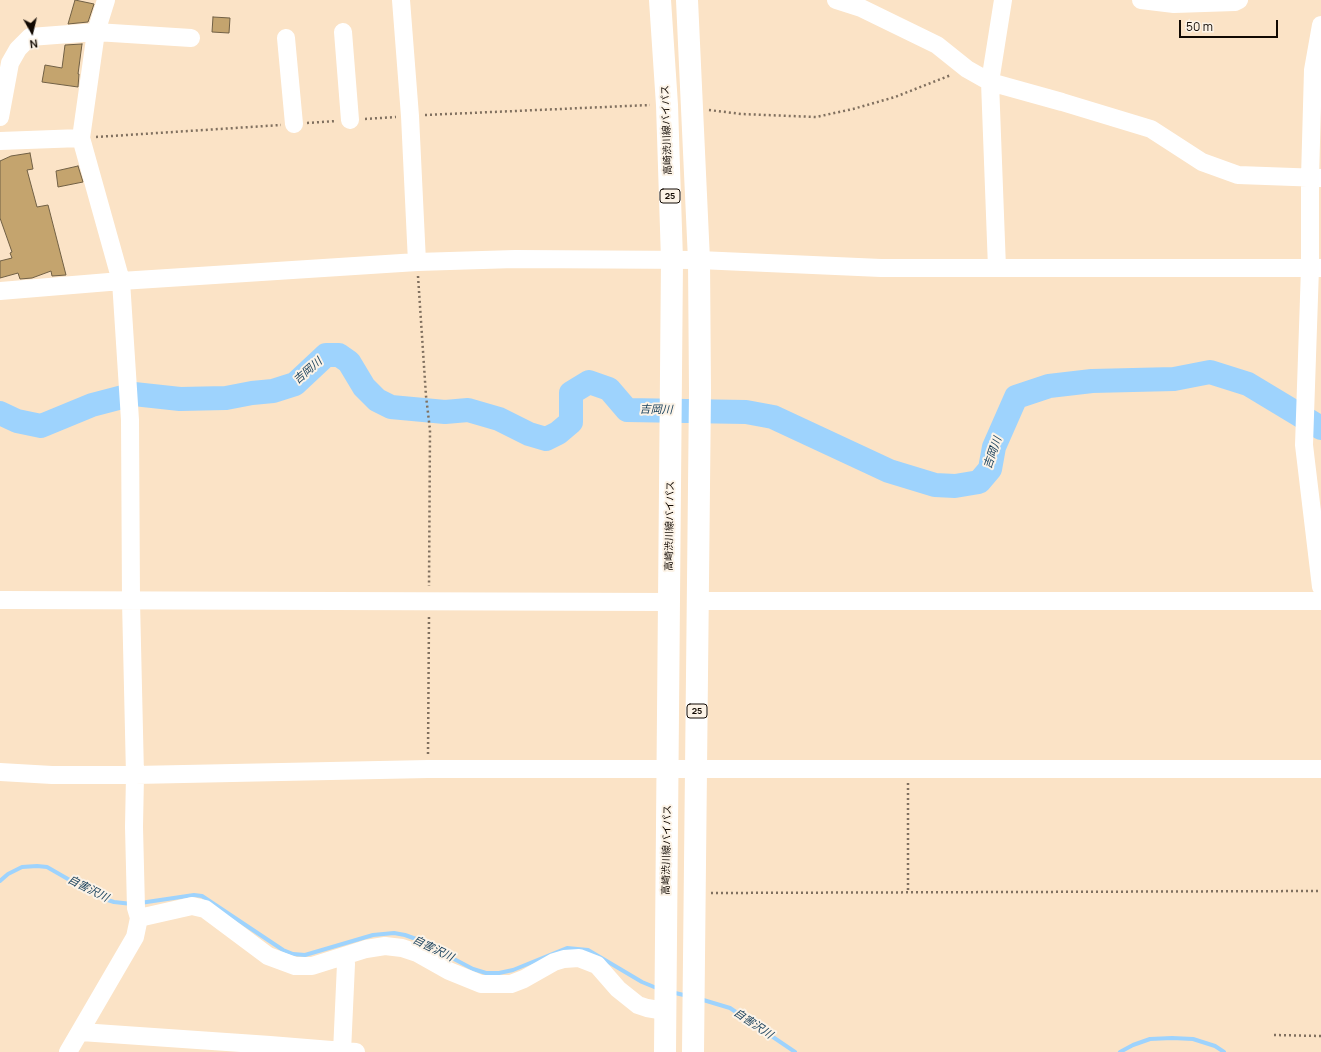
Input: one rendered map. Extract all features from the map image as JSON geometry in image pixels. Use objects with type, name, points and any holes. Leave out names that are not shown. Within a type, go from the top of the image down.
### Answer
[{"type":"main road","name":"高崎渋川線バイパス","points":[[660,0],[667,104],[672,260],[665,1052]]},
{"type":"main road","name":"25","points":[[687,0],[699,260],[700,392],[693,1052]]},
{"type":"street","points":[[68,1052],[135,937],[137,906],[134,827],[135,775],[131,601],[130,420],[121,281],[82,138],[96,32],[106,0]]},
{"type":"street","points":[[401,0],[410,116],[417,262]]},
{"type":"street","points":[[836,0],[861,4],[937,46],[967,70],[990,82],[1152,129],[1202,162],[1238,175],[1316,178]]},
{"type":"street","points":[[997,268],[990,82],[1003,0]]},
{"type":"street","points":[[1141,0],[1174,4],[1234,2],[1239,0]]},
{"type":"street","points":[[1321,25],[1313,70],[1316,178],[1316,268],[1305,409],[1304,445],[1321,587]]},
{"type":"street","points":[[0,117],[5,64],[30,37],[96,32],[191,38]]},
{"type":"street","points":[[343,32],[350,120]]},
{"type":"street","points":[[286,38],[294,124]]},
{"type":"street","points":[[0,141],[82,138]]},
{"type":"street","points":[[0,290],[417,262],[515,259],[699,260],[881,268],[1316,268]]},
{"type":"street","points":[[0,600],[669,602]]},
{"type":"street","points":[[698,601],[1321,601]]},
{"type":"street","points":[[0,772],[52,775],[135,775],[428,768],[1321,769]]},
{"type":"street","points":[[137,906],[192,906],[205,909],[268,956],[295,966],[312,966],[372,948],[386,946],[402,948],[417,953],[449,972],[480,984],[498,985],[511,984],[524,979],[554,962],[564,959],[579,958],[597,965],[618,989],[638,1005],[646,1008],[665,1006]]},
{"type":"street","points":[[81,1032],[223,1047],[347,1052],[346,964],[342,957]]},
{"type":"path","points":[[693,108],[741,114],[816,118],[894,97],[925,84],[967,70]]},
{"type":"path","points":[[82,138],[410,116],[667,104]]},
{"type":"path","points":[[417,262],[426,396],[430,430]]},
{"type":"path","points":[[908,769],[908,892]]},
{"type":"path","points":[[695,892],[1321,890]]},
{"type":"path","points":[[1274,1035],[1321,1036]]},
{"type":"building","points":[[75,0],[94,4],[88,22],[68,24]]},
{"type":"building","points":[[213,17],[230,18],[229,33],[212,32]]},
{"type":"building","points":[[82,44],[78,74],[78,87],[42,82],[45,65],[62,68],[65,45]]},
{"type":"building","points":[[30,153],[33,169],[27,170],[37,207],[48,205],[66,275],[52,276],[51,271],[32,278],[20,279],[18,273],[0,278],[0,261],[12,258],[10,253],[12,252],[0,218],[0,161],[11,156]]},
{"type":"building","points":[[78,166],[83,182],[58,187],[56,171]]},
{"type":"waterway","name":"吉岡川","points":[[0,413],[17,421],[41,426],[92,405],[134,394],[180,399],[226,398],[273,391],[295,384],[326,355],[339,355],[349,362],[364,387],[377,400],[391,407],[445,412],[468,410],[499,419],[529,434],[546,439],[558,433],[571,422],[571,393],[589,382],[609,389],[627,410],[746,412],[773,417],[889,471],[935,485],[955,486],[979,482],[990,469],[994,447],[1016,397],[1049,386],[1092,381],[1174,379],[1210,372],[1248,384],[1321,428]]},
{"type":"waterway","name":"自害沢川","points":[[0,881],[8,874],[22,867],[47,867],[101,898],[114,902],[132,904]]},
{"type":"waterway","name":"自害沢川","points":[[140,903],[194,895],[202,896],[283,950],[293,954],[305,955],[373,935],[394,933],[416,939],[473,969],[486,973],[499,973],[513,970],[567,948],[588,950],[642,982],[659,989]]},
{"type":"waterway","name":"自害沢川","points":[[671,992],[688,996]]},
{"type":"waterway","name":"自害沢川","points":[[700,999],[730,1008],[795,1052]]},
{"type":"waterway","name":"自害沢川","points":[[1120,1052],[1133,1045],[1150,1039],[1172,1038],[1193,1039],[1215,1046],[1224,1052]]}]
